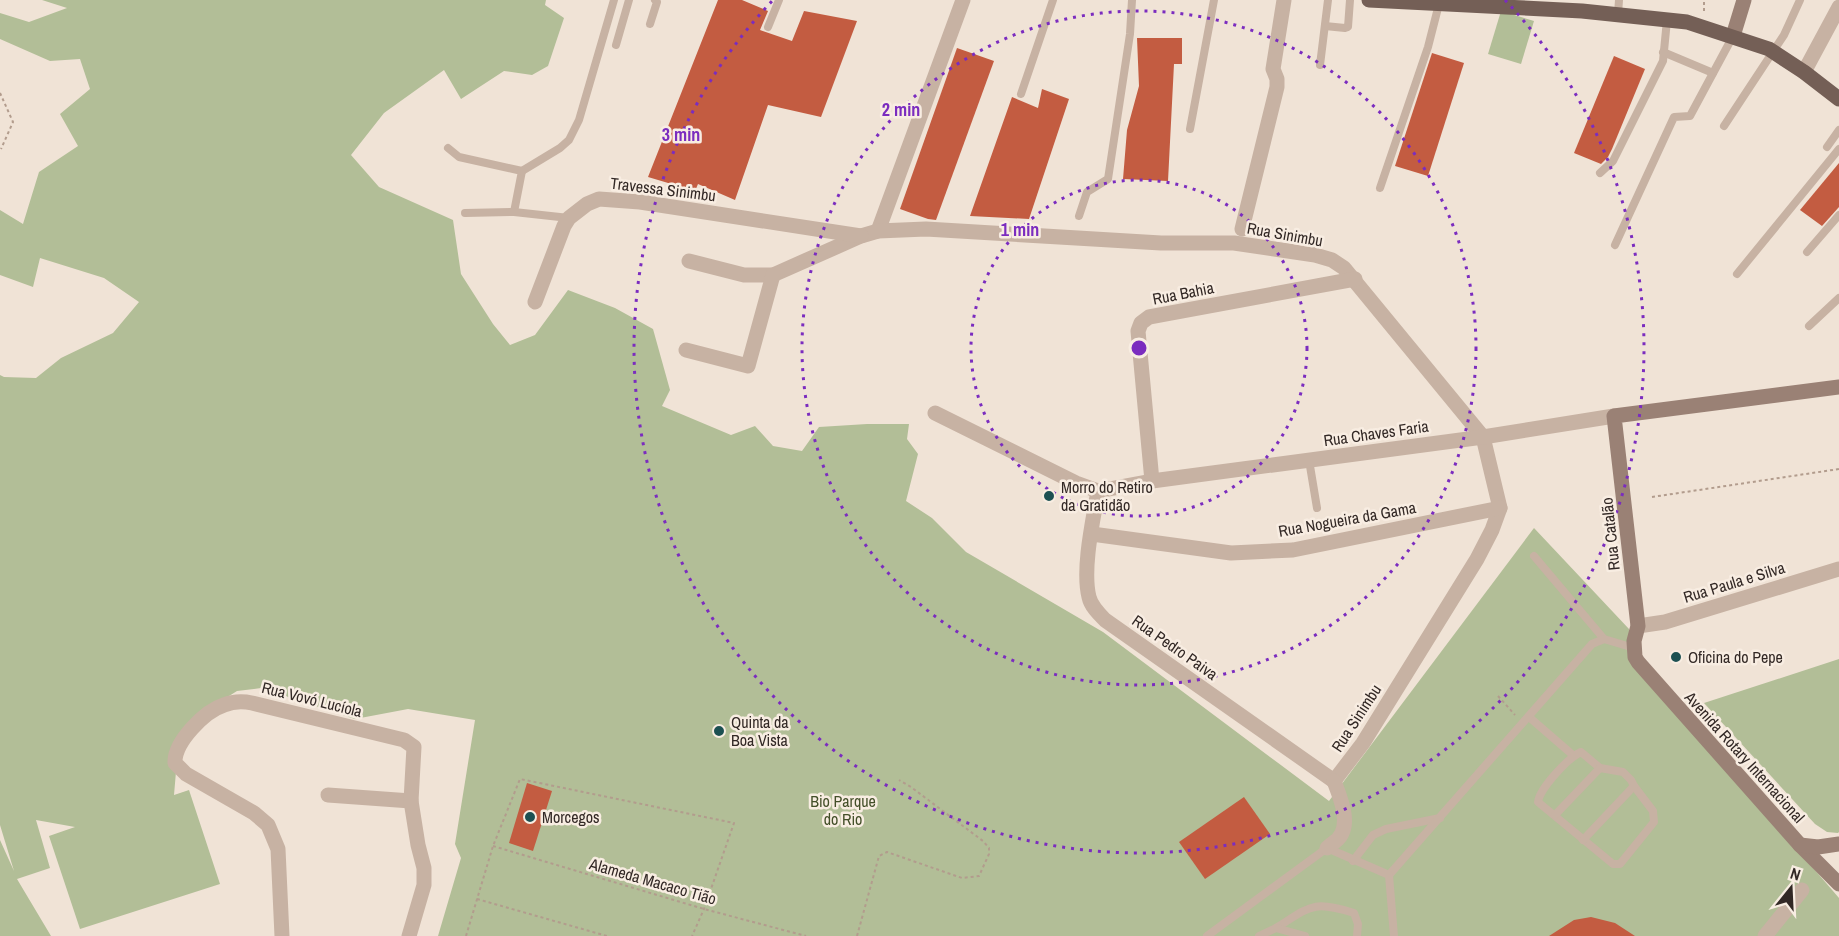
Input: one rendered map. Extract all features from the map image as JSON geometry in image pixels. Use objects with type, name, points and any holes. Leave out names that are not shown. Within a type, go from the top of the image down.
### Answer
[{"type":"main road","points":[[1369,0],[1439,4],[1618,7],[1667,20],[1696,24],[1772,51],[1839,99]]},
{"type":"main road","points":[[1733,36],[1744,0]]},
{"type":"main road","name":"Rua Chaves Faria","points":[[1614,416],[1839,387]]},
{"type":"main road","name":"Rua Catalão","points":[[1614,416],[1638,626],[1634,648]]},
{"type":"main road","name":"Avenida Rotary Internacional","points":[[1634,648],[1638,662],[1665,694],[1800,845],[1839,884]]},
{"type":"main road","points":[[1800,845],[1818,848],[1839,844]]},
{"type":"street","points":[[878,231],[963,0]]},
{"type":"street","points":[[1242,229],[1277,87],[1273,69],[1284,0]]},
{"type":"street","points":[[1804,72],[1839,7]]},
{"type":"street","name":"Travessa Sinimbu","points":[[569,218],[587,204],[599,199],[662,205],[861,236]]},
{"type":"street","points":[[535,302],[569,218]]},
{"type":"street","name":"Rua Sinimbu","points":[[689,261],[744,275],[773,275],[861,236],[878,231],[926,230],[1161,243],[1234,243],[1315,255],[1332,260],[1344,268],[1483,437],[1500,508],[1492,530],[1471,569],[1364,743],[1334,781]]},
{"type":"street","points":[[686,350],[748,366],[773,275]]},
{"type":"street","name":"Rua Bahia","points":[[1152,482],[1138,331],[1142,322],[1149,317],[1354,279]]},
{"type":"street","points":[[935,412],[1076,483],[1098,491]]},
{"type":"street","name":"Rua Chaves Faria","points":[[1098,491],[1483,437],[1614,416]]},
{"type":"street","name":"Rua Pedro Paiva","points":[[1098,491],[1087,561],[1089,597],[1094,609],[1105,620],[1334,781]]},
{"type":"street","name":"Rua Nogueira da Gama","points":[[1092,534],[1231,553],[1293,550],[1500,508]]},
{"type":"street","name":"Rua Paula e Silva","points":[[1638,626],[1665,622],[1839,569]]},
{"type":"street","name":"Rua Vovó Lucíola","points":[[282,936],[278,849],[268,825],[254,813],[186,774],[175,763],[174,755],[180,743],[203,717],[221,705],[237,701],[252,702],[409,743],[414,747],[415,758],[411,801]]},
{"type":"street","points":[[1327,848],[1340,837],[1343,824],[1344,808],[1334,781]]},
{"type":"street","points":[[328,795],[411,801],[424,868],[424,885],[409,936]]},
{"type":"street","points":[[1765,936],[1802,890]]},
{"type":"lane","points":[[448,148],[459,157],[522,171],[560,148],[568,140],[579,120],[614,0]]},
{"type":"lane","points":[[616,45],[629,0]]},
{"type":"lane","points":[[650,24],[657,2],[655,0]]},
{"type":"lane","points":[[768,27],[779,0]]},
{"type":"lane","points":[[1020,94],[1053,0]]},
{"type":"lane","points":[[1079,216],[1087,192],[1108,178],[1130,34],[1132,0]]},
{"type":"lane","points":[[1190,129],[1214,0]]},
{"type":"lane","points":[[1320,65],[1328,0]]},
{"type":"lane","points":[[1325,26],[1348,27],[1350,0]]},
{"type":"lane","points":[[1724,126],[1784,35],[1800,0]]},
{"type":"lane","points":[[1380,188],[1428,47],[1439,4]]},
{"type":"lane","points":[[1600,173],[1613,161],[1663,61],[1667,20]]},
{"type":"lane","points":[[1615,245],[1674,117],[1690,116],[1733,36]]},
{"type":"lane","points":[[1663,52],[1713,73]]},
{"type":"lane","points":[[1827,147],[1839,130]]},
{"type":"lane","points":[[1737,274],[1839,149]]},
{"type":"lane","points":[[514,212],[522,171]]},
{"type":"lane","points":[[465,213],[514,212],[569,218]]},
{"type":"lane","points":[[1807,252],[1839,214]]},
{"type":"lane","points":[[1809,326],[1839,298]]},
{"type":"lane","points":[[1310,460],[1317,508]]},
{"type":"lane","points":[[1534,556],[1604,639],[1634,648]]},
{"type":"lane","points":[[1394,936],[1389,875],[1592,644],[1604,639]]},
{"type":"lane","points":[[1526,721],[1574,756]]},
{"type":"lane","points":[[1584,753],[1600,768],[1623,772],[1653,811],[1654,822],[1620,864],[1613,864],[1538,802],[1538,798],[1574,756],[1584,753]]},
{"type":"lane","points":[[1555,815],[1600,768]]},
{"type":"lane","points":[[1583,840],[1634,786]]},
{"type":"lane","points":[[1353,861],[1373,835],[1386,829],[1440,818]]},
{"type":"lane","points":[[1207,936],[1327,848],[1389,875]]},
{"type":"lane","points":[[1259,936],[1316,905],[1335,907],[1354,913],[1358,924],[1357,936]]},
{"type":"lane","points":[[1276,928],[1305,936]]},
{"type":"path","points":[[0,93],[13,122],[1,149]]},
{"type":"path","points":[[1652,497],[1839,469]]},
{"type":"path","points":[[1498,696],[1526,721]]},
{"type":"path","points":[[466,936],[493,846],[519,779],[734,823],[704,909],[692,936]]},
{"type":"path","points":[[856,936],[879,856],[886,852],[962,878],[979,876],[989,854],[990,848],[983,841],[911,786],[899,780]]},
{"type":"path","name":"Alameda Macaco Tião","points":[[493,846],[704,909],[806,936]]},
{"type":"path","points":[[477,899],[607,936]]},
{"type":"green space","name":"Bio Parque do Rio","points":[[42,0],[546,0],[545,5],[564,18],[548,66],[532,75],[504,71],[461,99],[444,70],[384,113],[351,155],[379,187],[453,220],[461,274],[493,324],[510,345],[535,335],[568,290],[615,308],[653,329],[670,390],[662,406],[731,435],[755,426],[773,446],[802,451],[819,427],[909,424],[907,439],[918,454],[906,501],[932,518],[966,552],[1103,632],[1329,801],[1534,528],[1629,629],[1630,656],[1839,898],[1839,936],[438,936],[461,858],[455,844],[475,720],[408,709],[355,719],[261,688],[237,691],[196,717],[177,760],[174,795],[189,790],[220,884],[80,929],[49,836],[75,827],[36,820],[50,868],[17,879],[51,936],[0,936],[0,840],[14,871],[0,825],[0,375],[36,378],[61,358],[113,333],[139,302],[104,278],[40,258],[33,287],[0,275],[0,210],[23,224],[39,172],[78,146],[60,114],[90,89],[80,59],[50,61],[0,39],[0,13],[29,22],[67,8]]},
{"type":"green space","points":[[1501,11],[1534,21],[1521,64],[1488,54]]},
{"type":"green space","points":[[1839,659],[1838,833],[1827,832],[1815,824],[1704,703]]},
{"type":"building","points":[[718,0],[742,0],[768,11],[760,30],[792,41],[804,11],[857,21],[821,117],[768,105],[735,200],[698,184],[695,191],[648,177]]},
{"type":"building","points":[[1137,38],[1182,38],[1182,64],[1174,64],[1168,181],[1123,179],[1127,130],[1139,86]]},
{"type":"building","points":[[957,48],[994,61],[936,220],[928,219],[900,209]]},
{"type":"building","points":[[1432,53],[1464,63],[1428,176],[1395,166]]},
{"type":"building","points":[[1614,56],[1645,69],[1612,149],[1601,164],[1574,153]]},
{"type":"building","points":[[1042,89],[1069,99],[1029,219],[970,216],[1012,97],[1038,108]]},
{"type":"building","points":[[1839,163],[1839,207],[1822,226],[1800,210]]},
{"type":"building","name":"Morcegos","points":[[527,783],[552,791],[533,851],[509,843]]},
{"type":"building","points":[[1244,797],[1270,834],[1205,879],[1179,842]]},
{"type":"building","points":[[1591,917],[1615,923],[1635,936],[1549,936],[1574,920]]},
{"type":"place","name":"Morro do Retiro da Gratidão","points":[[1049,496]]},
{"type":"place","name":"Oficina do Pepe","points":[[1676,657]]},
{"type":"place","name":"Quinta da Boa Vista","points":[[719,731]]},
{"type":"place","name":"Morcegos","points":[[530,817]]}]
